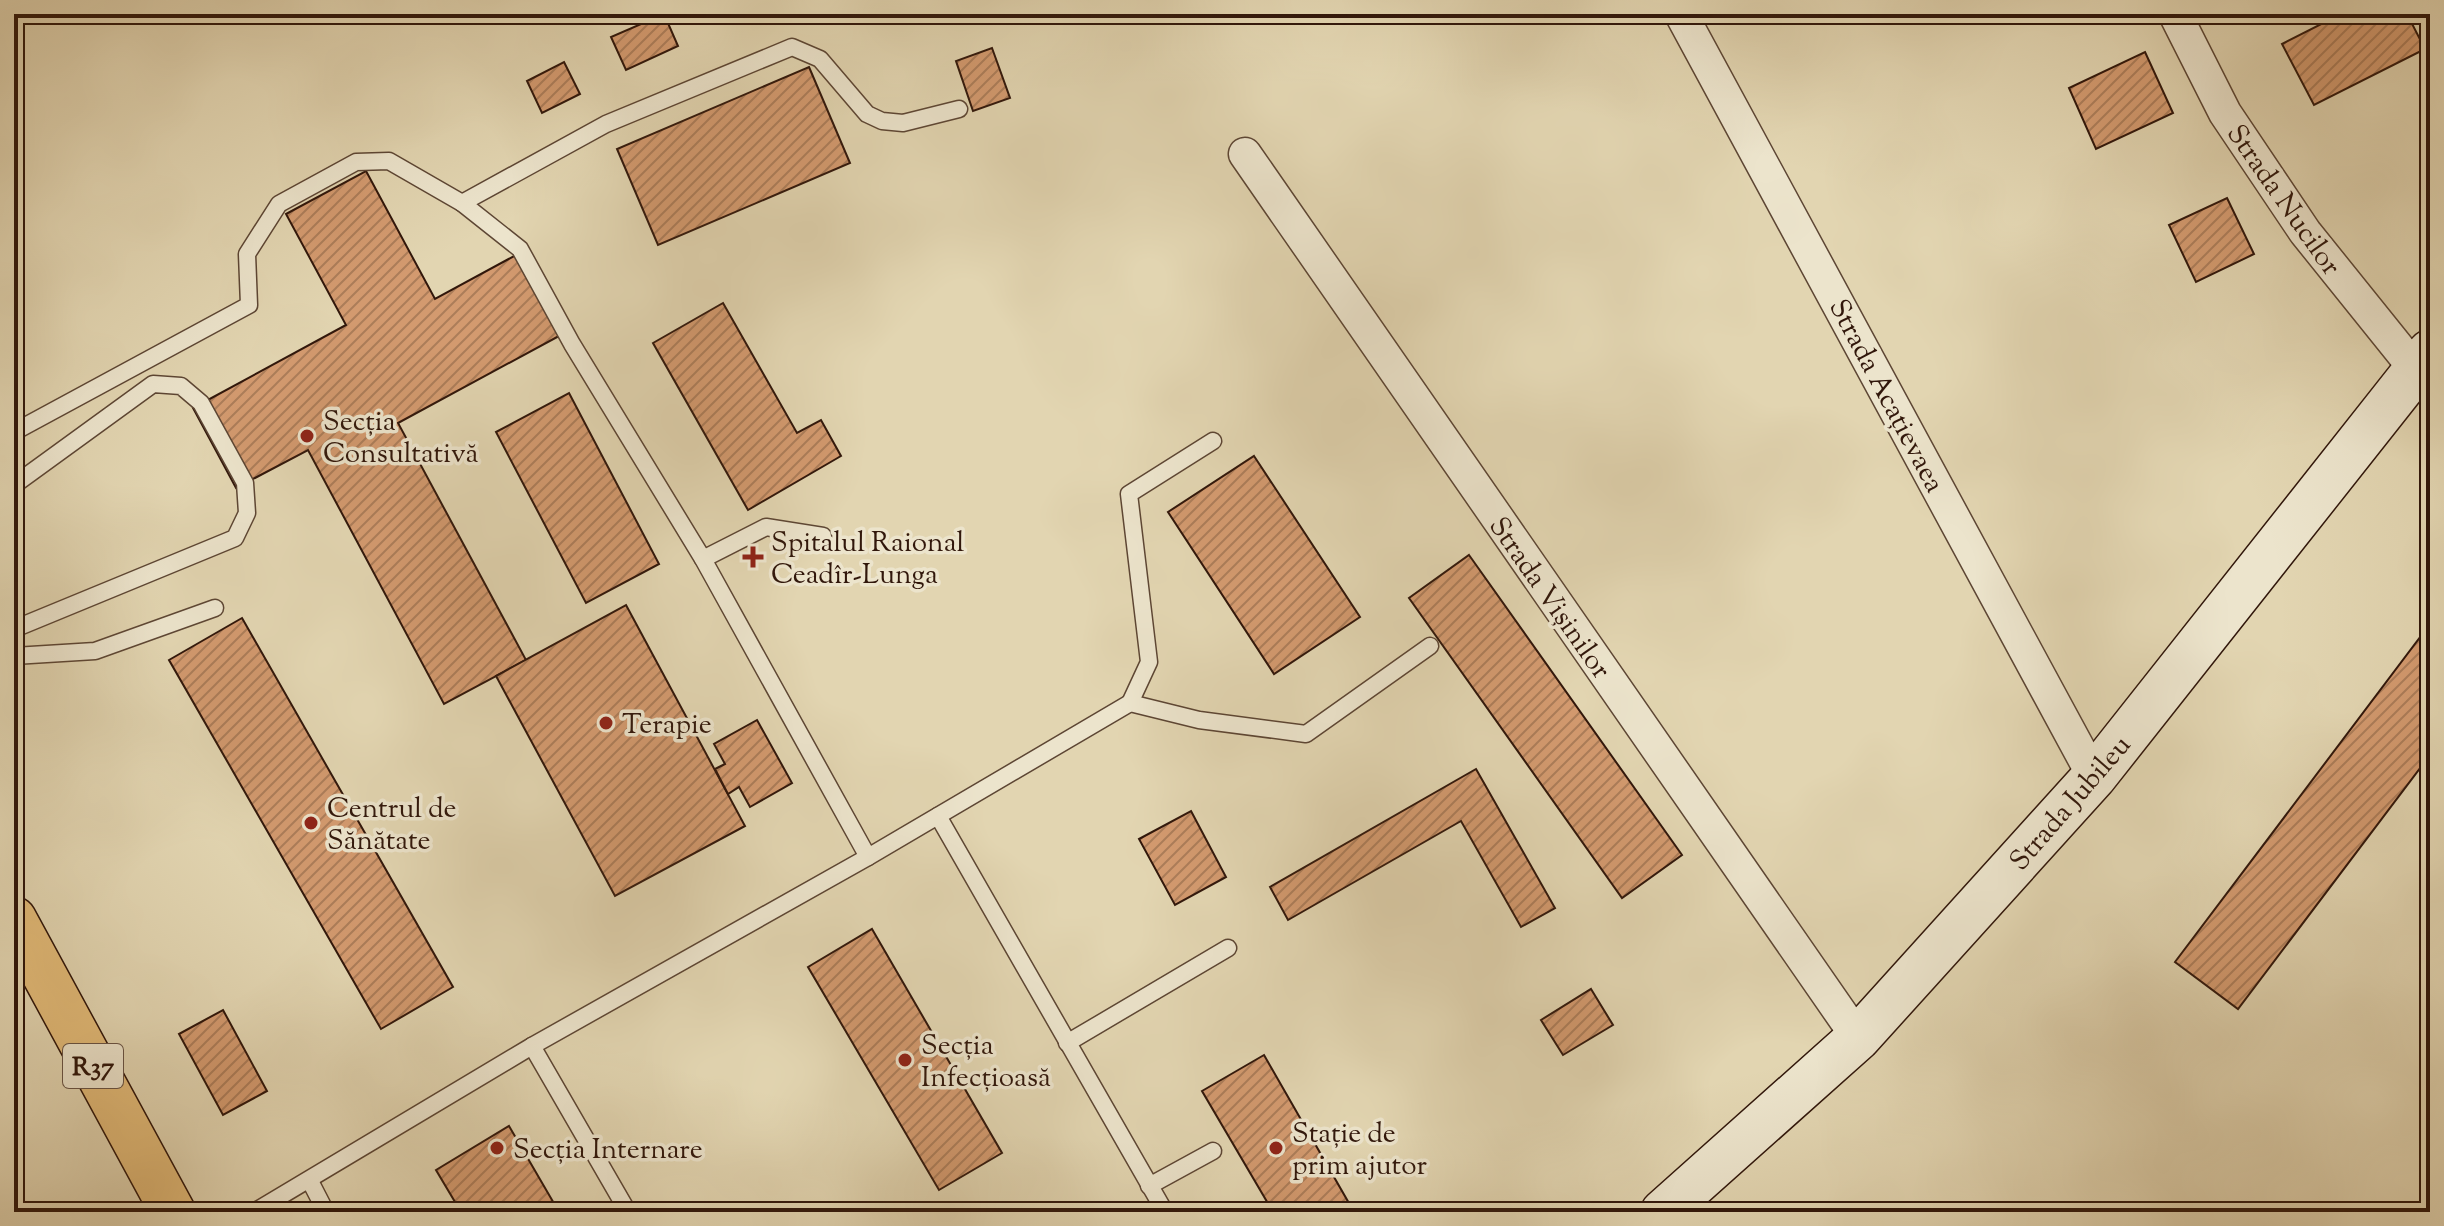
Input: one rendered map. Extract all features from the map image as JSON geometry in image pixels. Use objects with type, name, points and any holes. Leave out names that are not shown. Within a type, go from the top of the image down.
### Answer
[{"type":"main road","name":"Strada Jubileu","points":[[1663,1212],[1858,1038],[2094,777],[2423,361]]},
{"type":"main road","name":"R37","points":[[14,919],[173,1212]]},
{"type":"street","name":"Strada Acațievaea","points":[[1681,14],[2094,777]]},
{"type":"street","name":"Strada Nucilor","points":[[2175,14],[2225,113],[2305,232],[2423,361]]},
{"type":"street","name":"Strada Vișinilor","points":[[1245,154],[1858,1038]]},
{"type":"lane","points":[[462,203],[606,124],[792,47],[820,59],[867,114],[882,121],[903,123],[959,109]]},
{"type":"lane","points":[[14,432],[249,305],[247,254],[279,204],[356,162],[389,161],[462,203],[520,249],[572,344],[703,559],[868,857]]},
{"type":"lane","points":[[14,485],[153,384],[181,386],[201,403],[245,483],[247,513],[235,538],[14,629]]},
{"type":"lane","points":[[254,1212],[532,1046],[868,857],[1130,703],[1149,662],[1129,494],[1213,441]]},
{"type":"lane","points":[[703,559],[766,527],[823,536]]},
{"type":"lane","points":[[14,656],[95,651],[215,608]]},
{"type":"lane","points":[[1130,703],[1199,720],[1306,734],[1430,646]]},
{"type":"lane","points":[[938,816],[1165,1212]]},
{"type":"lane","points":[[1067,1043],[1228,948]]},
{"type":"lane","points":[[532,1046],[628,1212]]},
{"type":"lane","points":[[1149,1186],[1213,1151]]},
{"type":"lane","points":[[310,1181],[326,1212]]},
{"type":"building","points":[[664,14],[678,46],[626,70],[611,37]]},
{"type":"building","points":[[2341,14],[2407,14],[2425,49],[2314,105],[2282,44]]},
{"type":"building","points":[[992,48],[1010,98],[973,111],[956,61]]},
{"type":"building","points":[[2145,52],[2173,113],[2096,149],[2069,88]]},
{"type":"building","points":[[564,62],[580,94],[542,113],[527,81]]},
{"type":"building","points":[[809,67],[850,163],[658,245],[617,149]]},
{"type":"building","name":"Secția Consultativă","points":[[366,171],[435,299],[516,255],[559,336],[398,423],[526,660],[444,704],[308,450],[236,488],[193,408],[346,325],[286,214]]},
{"type":"building","points":[[2227,198],[2254,254],[2196,282],[2169,225]]},
{"type":"building","points":[[723,303],[797,433],[821,420],[841,456],[748,510],[653,343]]},
{"type":"building","points":[[569,393],[659,564],[586,603],[496,432]]},
{"type":"building","points":[[1254,456],[1360,617],[1274,674],[1168,512]]},
{"type":"building","points":[[1469,555],[1682,855],[1622,898],[1409,598]]},
{"type":"building","name":"Terapie","points":[[626,605],[745,826],[615,896],[496,676]]},
{"type":"building","name":"Centrul de Sănătate","points":[[242,618],[453,987],[381,1029],[169,660]]},
{"type":"building","points":[[2430,624],[2430,755],[2238,1009],[2175,962]]},
{"type":"building","points":[[757,720],[792,783],[750,807],[739,787],[728,794],[715,769],[725,764],[714,744]]},
{"type":"building","points":[[1476,769],[1555,908],[1521,927],[1461,821],[1288,920],[1270,887]]},
{"type":"building","points":[[1191,811],[1226,877],[1175,905],[1139,839]]},
{"type":"building","name":"Secția Infecțioasă","points":[[872,929],[1002,1153],[939,1190],[808,967]]},
{"type":"building","points":[[1591,989],[1613,1025],[1563,1055],[1541,1020]]},
{"type":"building","points":[[223,1010],[267,1091],[223,1115],[179,1034]]},
{"type":"building","name":"Stație de prim ajutor","points":[[1264,1055],[1350,1205],[1338,1212],[1273,1212],[1202,1091]]},
{"type":"building","name":"Secția Internare","points":[[509,1126],[559,1212],[461,1212],[436,1170]]},
{"type":"place","name":"Secția Consultativă","points":[[307,436]]},
{"type":"place","name":"Spitalul Raional Ceadîr-Lunga","points":[[753,557]]},
{"type":"place","name":"Terapie","points":[[606,723]]},
{"type":"place","name":"Centrul de Sănătate","points":[[311,823]]},
{"type":"place","name":"Secția Infecțioasă","points":[[905,1060]]},
{"type":"place","name":"Secția Internare","points":[[497,1148]]},
{"type":"place","name":"Stație de prim ajutor","points":[[1276,1148]]}]
